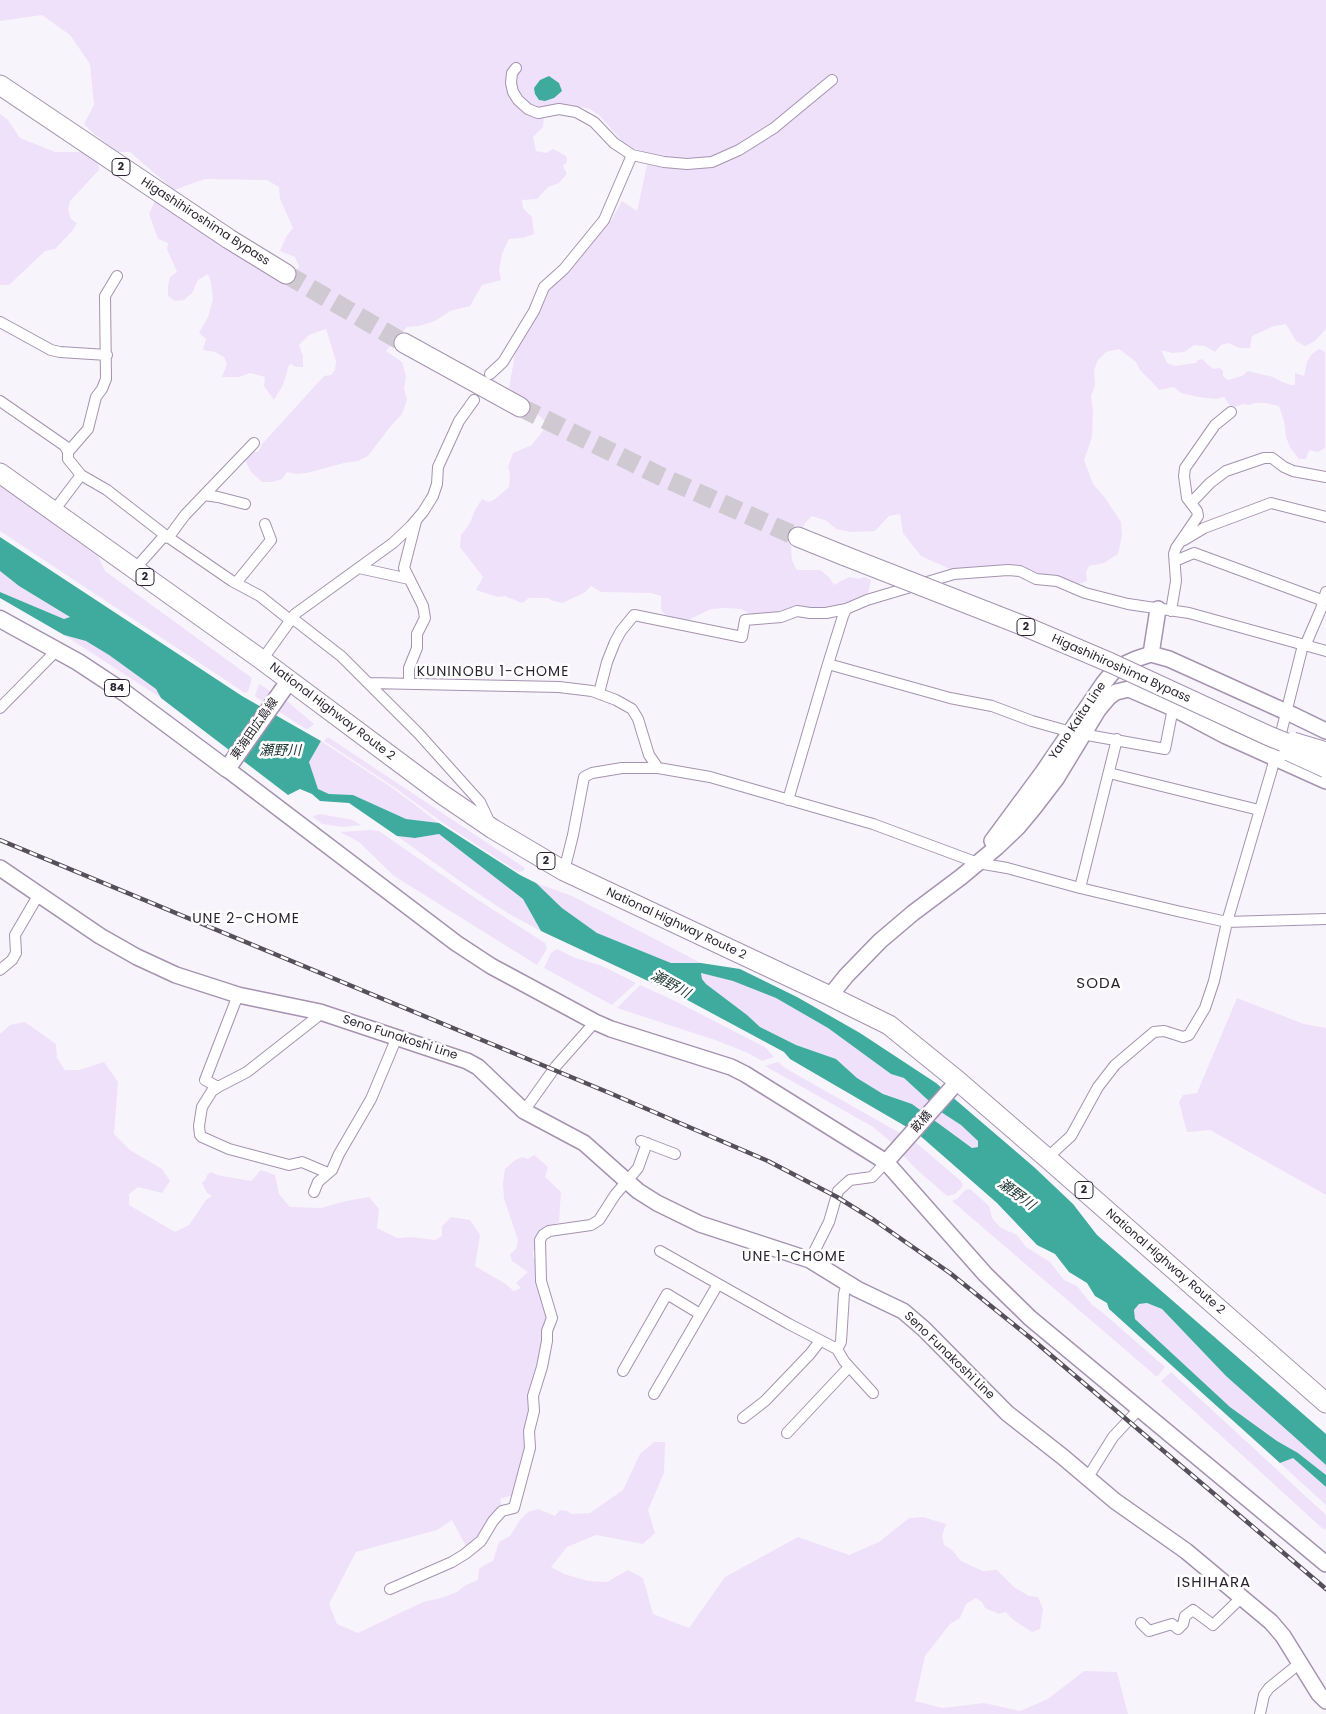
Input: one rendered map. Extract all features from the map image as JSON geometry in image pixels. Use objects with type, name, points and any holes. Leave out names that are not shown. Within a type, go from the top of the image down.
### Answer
[{"type":"highway","name":"Higashihiroshima Bypass","points":[[0,85],[176,204],[286,274]]},
{"type":"highway","points":[[404,343],[520,407]]},
{"type":"highway","name":"National Highway Route 2","points":[[0,473],[262,660],[284,688],[493,829],[564,871],[889,1025],[954,1087],[1047,1158],[1326,1403]]},
{"type":"highway","name":"Higashihiroshima Bypass","points":[[798,537],[1024,626],[1326,759]]},
{"type":"highway","points":[[1204,706],[1294,742],[1326,752]]},
{"type":"highway","points":[[1204,706],[1326,768]]},
{"type":"main road","points":[[1164,610],[1151,654],[1169,659],[1326,731]]},
{"type":"main road","name":"84","points":[[0,619],[78,662],[228,766]]},
{"type":"main road","name":"Yano Kaita Line","points":[[1078,732],[1102,684],[1116,668],[1151,654]]},
{"type":"main road","points":[[1127,662],[1121,672],[1124,682],[1130,689],[1173,708],[1226,736],[1326,781]]},
{"type":"main road","name":"東海田広島線","points":[[228,766],[284,688]]},
{"type":"main road","name":"Yano Kaita Line","points":[[830,996],[880,940],[978,863],[1078,732],[1109,697],[1116,692],[1130,689]]},
{"type":"main road","points":[[228,766],[456,943],[491,966],[611,1029],[731,1066],[890,1158],[986,1274],[1030,1318],[1326,1564]]},
{"type":"main road","name":"Seno Funakoshi Line","points":[[0,868],[100,936],[137,957],[176,975],[238,995],[320,1012],[452,1054],[478,1067],[524,1111],[584,1143],[652,1200],[700,1224],[810,1260],[847,1283],[895,1307],[914,1319],[1007,1413],[1133,1515],[1186,1551],[1271,1622],[1283,1636],[1326,1701]]},
{"type":"main road","name":"畝橋","points":[[890,1158],[954,1087]]},
{"type":"street","points":[[516,68],[512,73],[510,83],[518,100],[528,109],[538,113],[559,109],[576,112],[594,122],[614,143],[632,155],[687,164],[712,162],[739,150],[774,128],[832,80]]},
{"type":"street","points":[[490,374],[503,362],[534,311],[544,287],[564,269],[604,220],[632,155]]},
{"type":"street","points":[[68,452],[88,429],[95,401],[106,379],[105,296],[117,276]]},
{"type":"street","points":[[0,322],[51,350],[107,354]]},
{"type":"street","points":[[262,660],[295,614],[393,543],[416,520],[432,496],[437,484],[438,466],[459,422],[474,400]]},
{"type":"street","points":[[0,401],[65,446],[68,452],[68,459],[81,475],[107,490],[167,537],[236,583],[260,596],[341,656],[419,734],[480,802],[493,829]]},
{"type":"street","points":[[1164,610],[1176,581],[1174,554],[1198,516],[1185,488],[1185,468],[1216,425],[1231,412]]},
{"type":"street","points":[[134,570],[254,443]]},
{"type":"street","points":[[1192,503],[1210,483],[1226,471],[1264,458],[1272,458],[1293,471],[1326,477]]},
{"type":"street","points":[[53,512],[81,475]]},
{"type":"street","points":[[204,495],[245,504]]},
{"type":"street","points":[[1181,541],[1204,528],[1271,503],[1326,517]]},
{"type":"street","points":[[409,683],[409,668],[417,648],[417,634],[425,618],[423,606],[404,568],[416,520]]},
{"type":"street","points":[[236,583],[271,540],[265,524]]},
{"type":"street","points":[[1047,1158],[1071,1136],[1098,1087],[1115,1065],[1154,1032],[1164,1031],[1183,1037],[1189,1035],[1205,1008],[1275,758],[1304,646],[1325,596],[1194,553],[1175,562]]},
{"type":"street","points":[[359,568],[409,578]]},
{"type":"street","points":[[599,694],[607,662],[615,642],[634,615],[742,637],[745,620],[781,617],[797,610],[810,613],[826,613],[846,609],[867,600],[954,574],[1008,570],[1020,571],[1036,579],[1057,581],[1085,593],[1128,604],[1192,614],[1326,651]]},
{"type":"street","points":[[788,800],[846,609]]},
{"type":"street","points":[[0,708],[56,650]]},
{"type":"street","points":[[828,664],[950,698],[992,706],[1032,721],[1165,749],[1173,708]]},
{"type":"street","points":[[369,683],[409,683],[436,686],[468,684],[559,687],[599,694],[632,709],[638,719],[649,755],[658,768]]},
{"type":"street","points":[[1080,888],[1117,739]]},
{"type":"street","points":[[564,871],[574,835],[584,777],[592,773],[622,768],[658,768],[710,778],[873,824],[978,863],[1007,868],[1080,888],[1228,922],[1326,919]]},
{"type":"street","points":[[1109,773],[1259,810]]},
{"type":"street","points":[[0,970],[12,960],[16,953],[15,935],[38,894]]},
{"type":"street","points":[[218,1087],[204,1080],[238,995]]},
{"type":"street","points":[[320,1012],[317,1017],[247,1072],[212,1091],[202,1107],[199,1126],[202,1137],[229,1149],[289,1165],[302,1162],[328,1173]]},
{"type":"street","points":[[524,1111],[556,1066],[595,1022]]},
{"type":"street","points":[[314,1192],[318,1182],[332,1170],[339,1154],[371,1099],[397,1037]]},
{"type":"street","points":[[390,1588],[452,1562],[465,1554],[481,1541],[493,1521],[502,1511],[514,1508],[530,1448],[529,1431],[534,1411],[533,1396],[542,1366],[547,1331],[552,1318],[542,1281],[540,1240],[543,1235],[549,1231],[595,1224],[615,1195],[638,1168],[644,1142],[675,1154]]},
{"type":"street","points":[[810,1260],[829,1222],[838,1191],[850,1180],[872,1177],[890,1158]]},
{"type":"street","points":[[660,1251],[837,1349],[849,1367],[874,1393]]},
{"type":"street","points":[[837,1349],[841,1342],[844,1294],[847,1283]]},
{"type":"street","points":[[654,1394],[718,1284]]},
{"type":"street","points":[[623,1371],[667,1294],[700,1314]]},
{"type":"street","points":[[743,1418],[765,1401],[820,1341]]},
{"type":"street","points":[[787,1433],[849,1367]]},
{"type":"street","points":[[1088,1477],[1113,1437],[1139,1409]]},
{"type":"street","points":[[1141,1623],[1149,1632],[1172,1624],[1178,1629],[1183,1624],[1185,1616],[1193,1610],[1213,1625],[1242,1597]]},
{"type":"street","points":[[1260,1714],[1264,1696],[1269,1688],[1300,1664]]},
{"type":"shaded area","points":[[0,0],[1326,0],[1326,329],[1315,341],[1305,346],[1296,341],[1286,324],[1274,326],[1252,336],[1250,348],[1239,348],[1228,343],[1221,345],[1215,352],[1205,346],[1194,345],[1184,352],[1172,353],[1161,350],[1167,363],[1175,366],[1196,363],[1202,359],[1213,369],[1220,368],[1223,371],[1223,376],[1228,380],[1242,376],[1248,371],[1273,377],[1291,385],[1295,385],[1295,373],[1304,376],[1307,362],[1312,354],[1319,349],[1325,352],[1325,448],[1318,452],[1309,450],[1306,459],[1299,459],[1290,447],[1286,437],[1284,421],[1279,406],[1255,403],[1243,404],[1232,408],[1224,397],[1216,399],[1198,397],[1181,393],[1174,387],[1159,390],[1140,370],[1136,362],[1119,349],[1106,352],[1098,360],[1094,370],[1095,384],[1091,397],[1093,411],[1092,437],[1084,460],[1093,484],[1121,522],[1122,536],[1118,554],[1104,563],[1089,566],[1086,572],[1087,581],[1079,584],[1057,575],[1041,576],[1022,565],[1009,564],[952,570],[921,556],[903,533],[900,514],[889,516],[875,531],[851,532],[836,529],[827,521],[812,516],[806,522],[791,547],[792,561],[797,570],[820,570],[829,577],[834,585],[849,577],[859,579],[864,577],[871,580],[868,594],[834,607],[816,610],[788,609],[768,614],[752,615],[741,609],[711,609],[686,621],[667,616],[661,610],[661,596],[651,593],[601,592],[591,586],[584,593],[562,603],[548,598],[529,598],[522,603],[505,596],[498,597],[476,590],[483,577],[460,547],[461,535],[470,523],[482,499],[488,502],[494,500],[509,487],[510,473],[508,467],[513,453],[532,445],[548,424],[509,388],[516,349],[542,298],[580,258],[612,219],[622,201],[637,211],[647,165],[643,151],[626,146],[600,116],[590,109],[570,105],[545,105],[543,127],[533,137],[536,151],[546,153],[553,149],[567,157],[567,162],[563,166],[567,174],[559,183],[548,187],[537,199],[522,200],[523,208],[532,217],[534,234],[523,238],[509,239],[502,254],[499,270],[501,280],[482,285],[470,306],[450,311],[435,321],[419,326],[407,327],[386,351],[402,362],[406,377],[404,389],[407,400],[402,414],[368,456],[358,461],[307,473],[296,474],[287,472],[282,479],[262,482],[251,472],[245,460],[246,455],[252,451],[258,452],[263,443],[324,376],[331,375],[335,370],[336,361],[326,329],[309,335],[299,345],[303,356],[303,367],[289,365],[283,385],[274,400],[264,386],[265,377],[250,373],[239,377],[222,377],[227,364],[224,357],[215,352],[203,350],[206,339],[199,333],[208,317],[213,299],[208,274],[198,280],[192,293],[184,300],[175,301],[168,296],[170,277],[177,272],[167,249],[168,243],[158,239],[149,214],[156,199],[270,272],[285,284],[293,280],[299,266],[295,257],[280,251],[286,237],[293,228],[280,199],[279,187],[267,180],[205,179],[174,190],[130,152],[115,150],[84,124],[94,105],[90,64],[70,35],[42,15],[0,21]]},
{"type":"shaded area","points":[[0,114],[8,120],[20,138],[55,152],[84,152],[91,154],[98,163],[99,170],[70,201],[68,210],[71,219],[77,223],[73,230],[55,249],[45,251],[9,285],[0,285]]},
{"type":"shaded area","points":[[0,485],[98,556],[105,571],[252,678],[248,692],[245,693],[0,531]]},
{"type":"shaded area","points":[[0,571],[19,586],[70,617],[64,619],[0,592]]},
{"type":"shaded area","points":[[64,635],[86,641],[109,655],[156,689],[161,698]]},
{"type":"shaded area","points":[[259,684],[288,702],[314,724],[306,729],[256,697]]},
{"type":"shaded area","points":[[328,737],[525,868],[523,871],[518,872],[443,823],[394,787],[324,741]]},
{"type":"shaded area","points":[[321,741],[394,789],[439,823],[406,819],[353,795],[329,794],[318,789],[309,762]]},
{"type":"shaded area","points":[[320,814],[353,820],[361,825],[343,827],[322,824],[313,816]]},
{"type":"shaded area","points":[[379,831],[478,900],[545,943],[547,949],[537,965],[394,876],[359,842],[340,832]]},
{"type":"shaded area","points":[[439,834],[523,899],[541,931],[509,914],[397,836],[415,838]]},
{"type":"shaded area","points":[[536,883],[572,896],[701,963],[671,963],[597,933],[562,908]]},
{"type":"shaded area","points":[[557,949],[575,958],[600,965],[636,983],[612,1005],[544,968],[551,953]]},
{"type":"shaded area","points":[[701,973],[733,981],[776,998],[828,1028],[891,1074],[904,1078],[941,1112],[961,1125],[978,1141],[978,1147],[972,1148],[912,1104],[883,1094],[857,1078],[836,1059],[796,1045],[760,1027],[706,984],[702,979]]},
{"type":"shaded area","points":[[640,985],[757,1043],[766,1048],[774,1057],[762,1061],[748,1053],[715,1040],[617,1008]]},
{"type":"shaded area","points":[[1237,998],[1304,1024],[1326,1028],[1326,1195],[1210,1130],[1187,1132],[1179,1102],[1183,1095],[1197,1093]]},
{"type":"shaded area","points":[[25,1022],[56,1044],[57,1058],[65,1070],[79,1070],[104,1062],[118,1082],[114,1134],[130,1150],[162,1169],[170,1181],[162,1193],[138,1187],[129,1194],[129,1205],[175,1232],[189,1225],[206,1200],[212,1196],[207,1193],[202,1183],[211,1172],[217,1175],[251,1181],[261,1170],[275,1175],[279,1194],[290,1207],[321,1208],[369,1197],[379,1209],[377,1228],[397,1238],[411,1237],[435,1240],[442,1236],[442,1226],[451,1217],[470,1220],[480,1235],[475,1266],[514,1291],[521,1288],[516,1283],[528,1272],[512,1261],[510,1254],[516,1249],[518,1240],[504,1199],[503,1183],[505,1169],[515,1160],[522,1157],[528,1159],[534,1155],[548,1167],[545,1177],[561,1192],[559,1222],[540,1230],[537,1248],[533,1251],[533,1257],[539,1263],[539,1272],[534,1278],[547,1311],[527,1451],[513,1495],[500,1499],[502,1507],[467,1548],[452,1520],[437,1530],[356,1552],[329,1604],[337,1624],[358,1633],[423,1602],[457,1592],[466,1585],[478,1580],[479,1569],[493,1561],[499,1542],[510,1536],[520,1520],[528,1512],[538,1509],[555,1516],[560,1510],[568,1511],[571,1514],[590,1513],[623,1490],[640,1454],[654,1442],[665,1442],[664,1473],[648,1510],[655,1533],[643,1544],[596,1535],[567,1547],[551,1567],[564,1574],[588,1581],[607,1582],[628,1570],[643,1578],[653,1614],[689,1628],[725,1577],[798,1537],[849,1555],[879,1542],[909,1518],[923,1517],[946,1524],[942,1536],[944,1545],[952,1550],[961,1561],[983,1571],[997,1570],[1014,1587],[1029,1596],[1038,1597],[1043,1609],[1040,1629],[1032,1632],[1012,1619],[1006,1612],[999,1614],[985,1608],[982,1602],[976,1598],[966,1604],[960,1618],[950,1624],[925,1656],[915,1701],[942,1708],[984,1703],[1020,1711],[1048,1699],[1084,1671],[1117,1672],[1128,1714],[0,1714],[0,1034],[10,1025]]},
{"type":"shaded area","points":[[778,1062],[785,1068],[914,1141],[961,1181],[963,1186],[955,1194],[947,1196],[873,1127],[765,1066]]},
{"type":"shaded area","points":[[970,1189],[989,1206],[992,1218],[1001,1228],[1017,1235],[1026,1247],[1050,1262],[1064,1280],[1077,1286],[1092,1305],[1165,1367],[1157,1377],[952,1201],[957,1199],[965,1190]]},
{"type":"shaded area","points":[[1147,1303],[1162,1309],[1226,1376],[1326,1465],[1326,1475],[1298,1453],[1277,1441],[1230,1407],[1135,1319],[1134,1311],[1139,1304]]},
{"type":"shaded area","points":[[1171,1372],[1326,1515],[1326,1528],[1324,1530],[1161,1381]]},
{"type":"shaded area","points":[[1293,1458],[1326,1487],[1326,1505],[1280,1463]]},
{"type":"water","points":[[549,76],[559,83],[562,91],[554,98],[545,101],[539,100],[534,88],[540,80]]},
{"type":"water","name":"瀬野川","points":[[0,537],[242,696],[321,741],[309,762],[318,789],[329,794],[353,795],[406,819],[439,823],[520,875],[536,883],[562,908],[597,933],[671,963],[701,963],[740,969],[797,997],[860,1033],[936,1083],[1034,1167],[1073,1204],[1097,1235],[1326,1434],[1326,1465],[1226,1376],[1162,1309],[1147,1303],[1139,1304],[1134,1310],[1135,1319],[1230,1407],[1277,1441],[1298,1453],[1326,1475],[1326,1487],[1293,1458],[1280,1463],[1109,1309],[1107,1303],[1095,1296],[1087,1283],[1069,1272],[1055,1254],[1037,1245],[997,1203],[917,1133],[790,1059],[784,1052],[678,995],[541,931],[523,899],[439,834],[415,838],[397,836],[349,803],[320,801],[312,794],[300,789],[288,795],[161,698],[156,689],[109,655],[86,641],[64,635],[0,598],[0,592],[64,619],[70,617],[19,586],[0,571]],"holes":[[[701,973],[733,981],[776,998],[828,1028],[891,1074],[904,1078],[941,1112],[961,1125],[978,1141],[978,1147],[972,1148],[912,1104],[883,1094],[857,1078],[836,1059],[796,1045],[760,1027],[706,984],[702,979]]]},
{"type":"tunnel","points":[[286,274],[404,343]]},
{"type":"tunnel","points":[[520,407],[660,476],[798,537]]},
{"type":"railway","points":[[0,840],[612,1094],[768,1161],[837,1197],[874,1220],[950,1273],[1033,1340],[1326,1589]]},
{"type":"district","name":"KUNINOBU 1-CHOME","points":[[493,672]]},
{"type":"district","name":"UNE 2-CHOME","points":[[246,919]]},
{"type":"district","name":"SODA","points":[[1099,984]]},
{"type":"district","name":"UNE 1-CHOME","points":[[794,1257]]},
{"type":"district","name":"ISHIHARA","points":[[1214,1583]]}]
